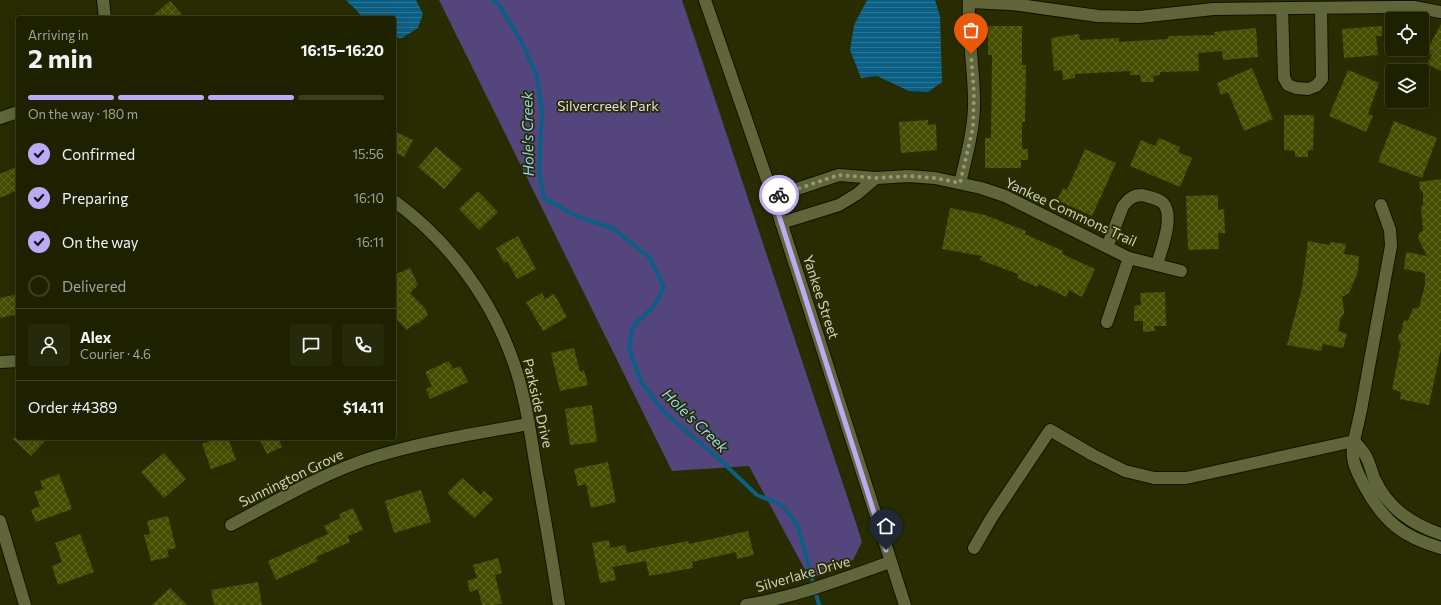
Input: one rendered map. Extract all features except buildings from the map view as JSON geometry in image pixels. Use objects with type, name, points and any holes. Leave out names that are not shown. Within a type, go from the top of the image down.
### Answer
[{"type":"street","points":[[103,0],[105,16]]},
{"type":"street","name":"Yankee Street","points":[[705,0],[773,197],[905,605]]},
{"type":"street","points":[[960,183],[973,128],[974,108],[969,1],[1012,4],[1098,16],[1139,17],[1213,9],[1282,8],[1301,4],[1321,8],[1414,7],[1441,12]]},
{"type":"street","points":[[1282,8],[1284,78],[1288,85],[1296,88],[1316,86],[1322,79],[1321,8]]},
{"type":"street","points":[[0,118],[16,113]]},
{"type":"street","name":"Yankee Commons Trail","points":[[773,197],[839,175],[876,178],[908,176],[935,178],[960,183],[1005,196],[1129,258],[1181,271]]},
{"type":"street","points":[[781,224],[839,205],[857,194],[876,178]]},
{"type":"street","points":[[1107,247],[1123,206],[1127,200],[1137,195],[1159,200],[1164,204],[1169,216],[1157,265]]},
{"type":"street","name":"Parkside Drive","points":[[396,203],[430,232],[455,259],[472,281],[487,305],[512,357],[520,382],[529,424],[559,605]]},
{"type":"street","points":[[1381,205],[1390,230],[1391,246],[1352,458],[1363,483],[1379,512],[1402,532],[1420,541],[1441,548]]},
{"type":"street","points":[[1107,322],[1129,258]]},
{"type":"street","points":[[0,362],[16,361]]},
{"type":"street","name":"Sunnington Grove","points":[[231,524],[334,472],[376,456],[429,442],[529,424]]},
{"type":"street","points":[[974,548],[992,517],[1050,430],[1092,455],[1125,470],[1154,478],[1186,478],[1354,441]]},
{"type":"street","points":[[1354,441],[1364,453],[1381,492],[1390,504],[1414,523],[1425,529],[1441,534]]},
{"type":"street","points":[[0,521],[25,605]]},
{"type":"street","name":"Silverlake Drive","points":[[746,605],[767,601],[833,582],[890,562]]},
{"type":"green space","name":"Silvercreek Park","points":[[439,0],[682,0],[862,542],[853,560],[810,579],[749,466],[672,471]]},
{"type":"water","points":[[346,0],[416,0],[423,14],[418,28],[402,38],[396,37],[396,16],[362,16]]},
{"type":"water","points":[[867,0],[935,0],[940,16],[942,82],[928,92],[909,91],[877,76],[861,78],[850,50],[854,25]]},
{"type":"waterway","name":"Hole's Creek","points":[[493,0],[500,6],[521,41],[537,76],[542,111],[539,172],[544,198],[576,216],[614,229],[649,257],[664,287],[655,305],[633,326],[629,348],[641,382],[663,411],[719,459],[757,495],[782,505],[798,526],[819,605]]},
{"type":"way so far","points":[[779,195],[839,175],[876,178],[884,176],[908,176],[935,178],[960,183],[973,128],[974,93],[971,54]]},
{"type":"route","points":[[779,195],[773,197],[886,550]]}]
